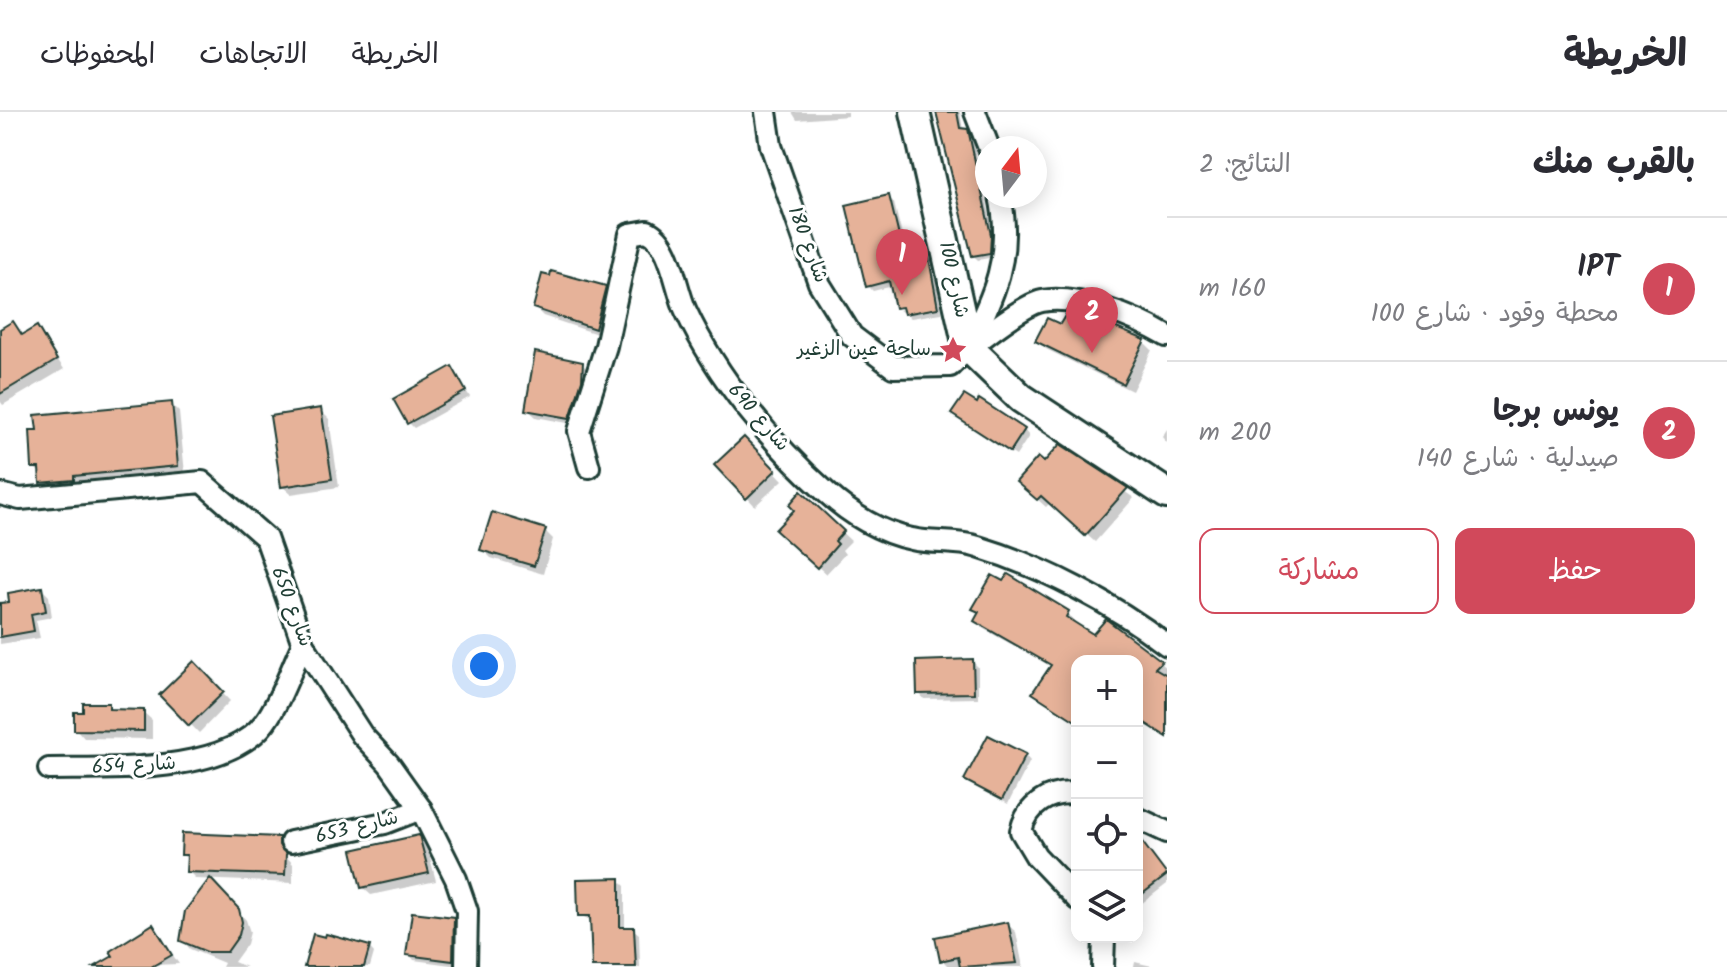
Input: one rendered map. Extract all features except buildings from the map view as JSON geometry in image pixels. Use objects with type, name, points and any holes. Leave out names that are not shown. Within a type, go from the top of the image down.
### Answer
[{"type":"main road","name":"شارع 100","points":[[915,112],[968,347],[1021,398],[1167,494]]},
{"type":"street","name":"شارع 180","points":[[766,112],[771,146],[819,283],[852,336],[893,367],[950,366],[968,347],[1040,301],[1074,303],[1121,314],[1167,336]]},
{"type":"street","points":[[975,112],[984,136]]},
{"type":"street","points":[[968,347],[998,288],[1005,219],[1003,208]]},
{"type":"street","name":"شارع 690","points":[[589,467],[579,431],[606,346],[630,234],[647,231],[661,242],[685,309],[726,383],[826,493],[853,514],[884,530],[912,539],[974,545],[1019,561],[1134,619],[1167,645]]},
{"type":"street","name":"شارع 650","points":[[0,494],[20,499],[202,482],[266,538],[303,644],[362,735],[389,764],[421,809],[456,879],[467,911],[466,967]]},
{"type":"street","name":"شارع 654","points":[[49,769],[143,769],[165,762],[190,763],[235,745],[265,724],[303,644]]},
{"type":"street","points":[[1071,794],[1055,795],[1035,803],[1025,815],[1021,831],[1036,856],[1071,893]]},
{"type":"street","name":"شارع 653","points":[[291,842],[385,823],[421,809]]},
{"type":"street","points":[[1143,821],[1167,832]]},
{"type":"street","points":[[1103,967],[1104,943]]},
{"type":"place","name":"IPT","points":[[902,295]]},
{"type":"place","name":"ساحة عين الزغير","points":[[953,350]]},
{"type":"place","name":"يونس برجا","points":[[1092,353]]}]
